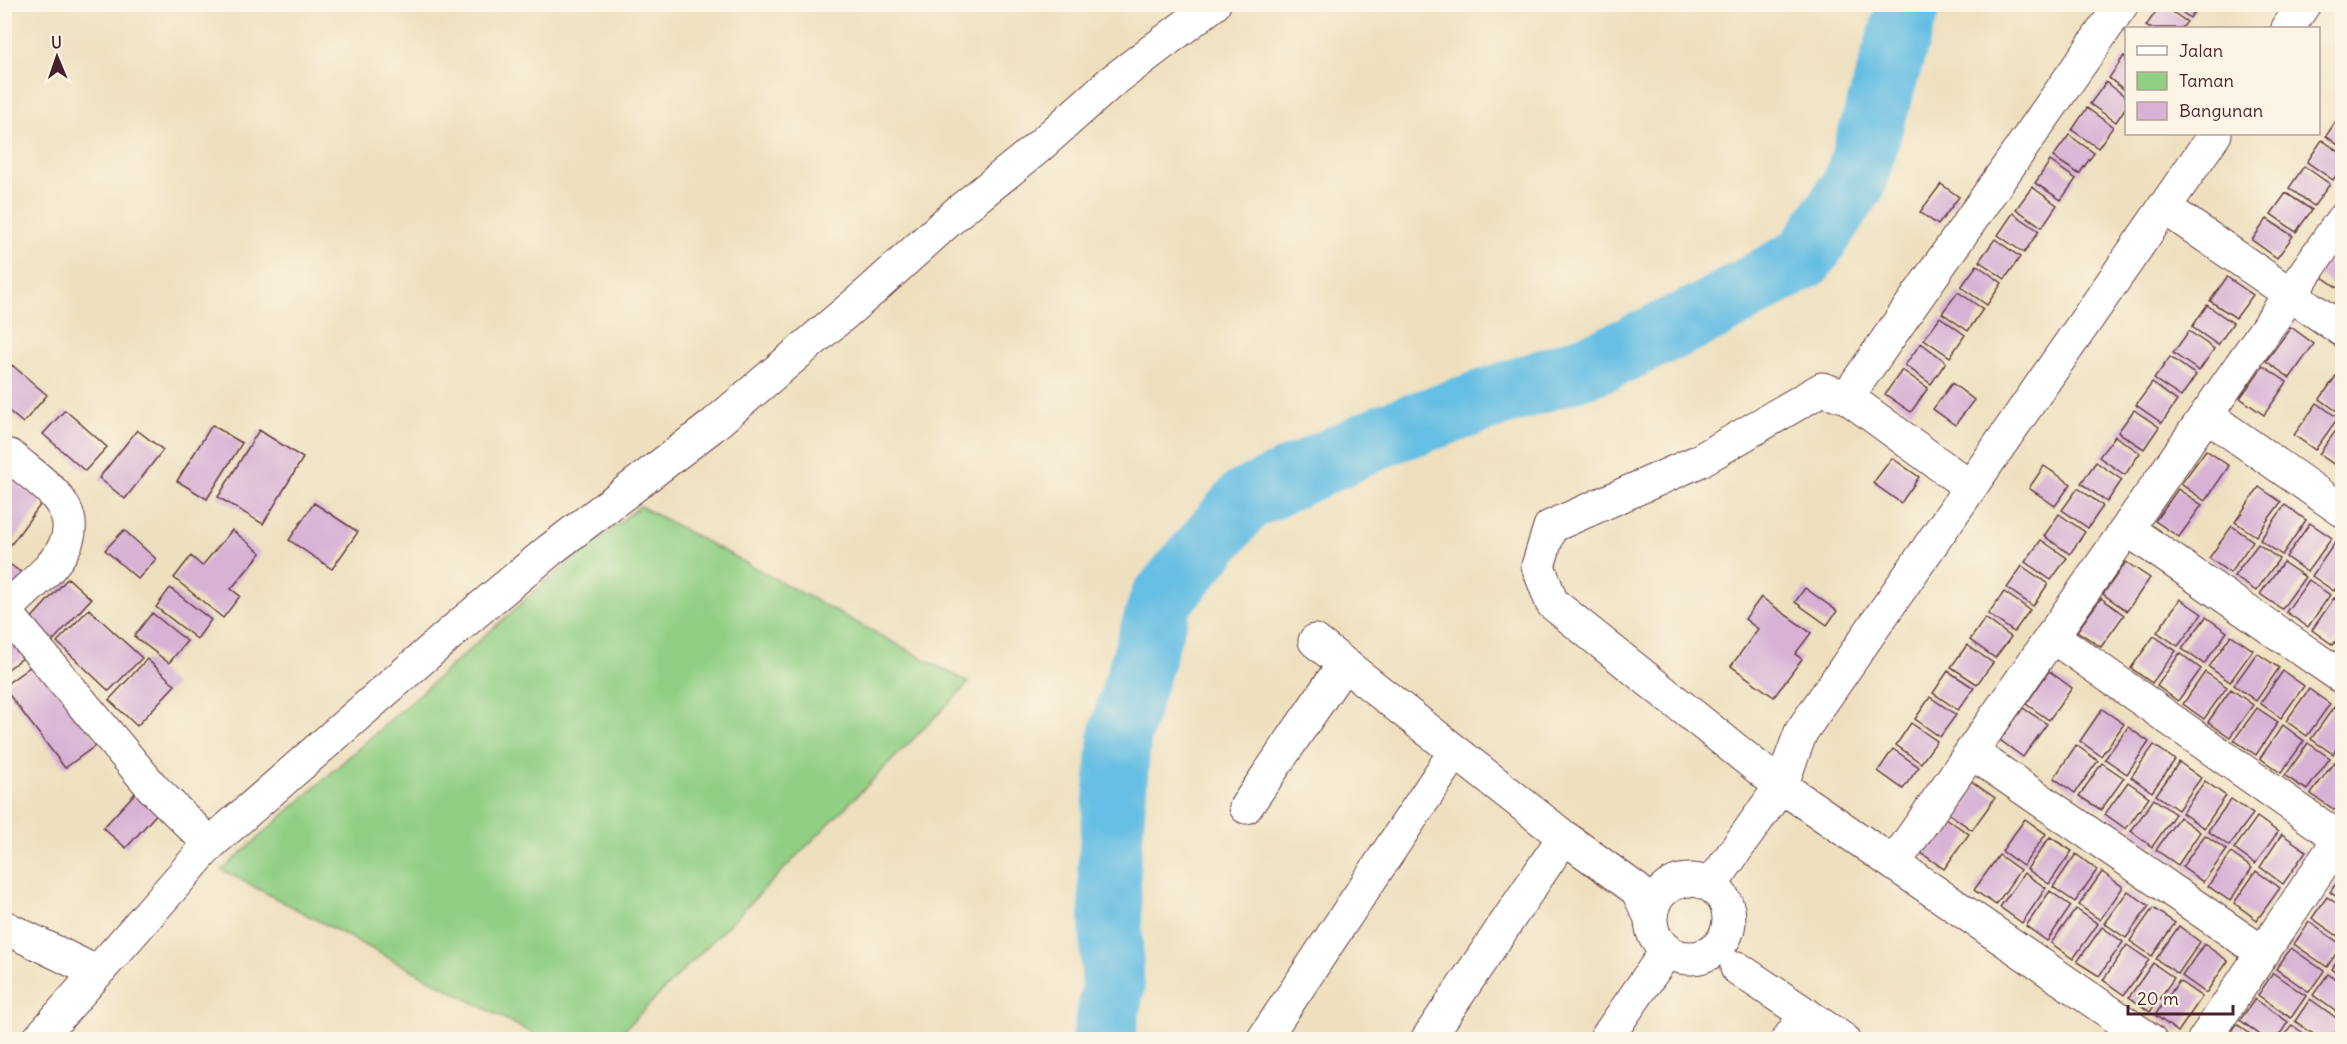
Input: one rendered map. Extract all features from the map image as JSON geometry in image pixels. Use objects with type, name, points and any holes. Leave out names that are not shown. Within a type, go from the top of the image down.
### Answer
[{"type":"street","points":[[38,1040],[210,844],[459,626],[550,550],[711,427],[1110,83],[1214,4]]},
{"type":"street","points":[[1847,397],[2122,4]]},
{"type":"street","points":[[2289,27],[2304,4]]},
{"type":"street","points":[[1711,885],[1781,786],[1801,732],[2214,135]]},
{"type":"street","points":[[2164,207],[2343,330]]},
{"type":"street","points":[[1894,863],[2343,220]]},
{"type":"street","points":[[1970,487],[1847,397],[1822,389],[1699,461],[1550,527],[1538,566],[1552,603],[1781,786],[2150,1040]]},
{"type":"street","points":[[2206,415],[2343,510]]},
{"type":"street","points":[[4,456],[10,456],[56,497],[70,523],[68,539],[62,552],[41,577],[10,606],[9,616],[153,788],[210,844]]},
{"type":"street","points":[[2127,529],[2343,677]]},
{"type":"street","points":[[2052,636],[2341,837],[2204,1040]]},
{"type":"street","points":[[1315,641],[1636,891],[1650,916],[1654,936],[1666,951],[1681,958],[1698,958],[1712,953],[1724,941],[1730,927],[1730,910],[1723,896],[1711,885],[1692,879],[1672,884],[1656,897],[1650,916]]},
{"type":"street","points":[[1246,807],[1344,664]]},
{"type":"street","points":[[1263,1040],[1455,752]]},
{"type":"street","points":[[1971,752],[2263,953]]},
{"type":"street","points":[[1427,1040],[1564,837]]},
{"type":"street","points":[[4,927],[96,972]]},
{"type":"street","points":[[1605,1040],[1666,951]]},
{"type":"street","points":[[1737,968],[1797,1027],[1844,1040]]},
{"type":"green space","points":[[640,506],[969,683],[615,1039],[543,1039],[222,870],[543,584]]},
{"type":"building","points":[[2161,4],[2187,22],[2183,27],[2146,26]]},
{"type":"building","points":[[2171,4],[2199,4],[2190,18]]},
{"type":"building","points":[[2124,56],[2125,90],[2109,78]]},
{"type":"building","points":[[2106,82],[2125,96],[2125,108],[2116,122],[2090,104]]},
{"type":"building","points":[[2087,108],[2113,127],[2098,148],[2072,130]]},
{"type":"building","points":[[2342,112],[2342,148],[2326,136]]},
{"type":"building","points":[[2069,135],[2094,153],[2079,174],[2053,157]]},
{"type":"building","points":[[2322,140],[2342,154],[2342,167],[2333,180],[2307,162]]},
{"type":"building","points":[[2050,161],[2076,179],[2061,200],[2035,183]]},
{"type":"building","points":[[2304,166],[2330,184],[2314,206],[2289,188]]},
{"type":"building","points":[[1941,184],[1959,197],[1938,225],[1920,212]]},
{"type":"building","points":[[2032,187],[2057,205],[2042,227],[2016,209]]},
{"type":"building","points":[[2286,193],[2312,210],[2296,232],[2271,214]]},
{"type":"building","points":[[2013,213],[2039,231],[2024,253],[1998,235]]},
{"type":"building","points":[[2267,219],[2293,236],[2277,258],[2252,240]]},
{"type":"building","points":[[1995,239],[2020,257],[2005,279],[1979,261]]},
{"type":"building","points":[[2337,248],[2342,252],[2341,290],[2318,274]]},
{"type":"building","points":[[1977,265],[2002,283],[1987,305],[1961,287]]},
{"type":"building","points":[[2227,277],[2253,295],[2236,318],[2210,301]]},
{"type":"building","points":[[1958,292],[1983,309],[1968,331],[1942,313]]},
{"type":"building","points":[[2207,305],[2233,323],[2218,345],[2192,327]]},
{"type":"building","points":[[1940,317],[1965,335],[1950,357],[1924,339]]},
{"type":"building","points":[[2291,327],[2314,344],[2290,378],[2266,361]]},
{"type":"building","points":[[2189,331],[2214,349],[2199,371],[2173,353]]},
{"type":"building","points":[[1921,343],[1946,362],[1931,384],[1905,365]]},
{"type":"building","points":[[2170,357],[2196,375],[2181,397],[2154,379]]},
{"type":"building","points":[[12,365],[47,395],[23,423],[4,407],[4,374]]},
{"type":"building","points":[[2263,366],[2287,382],[2264,415],[2240,398]]},
{"type":"building","points":[[2342,367],[2342,412],[2341,414],[2320,399]]},
{"type":"building","points":[[1902,370],[1928,388],[1911,412],[1885,394]]},
{"type":"building","points":[[1952,383],[1974,400],[1955,425],[1933,409]]},
{"type":"building","points":[[2152,383],[2177,401],[2162,423],[2136,405]]},
{"type":"building","points":[[2317,403],[2338,418],[2315,450],[2294,435]]},
{"type":"building","points":[[65,410],[107,447],[85,471],[43,434]]},
{"type":"building","points":[[2134,410],[2159,427],[2144,449],[2118,432]]},
{"type":"building","points":[[2342,422],[2342,466],[2341,469],[2319,454]]},
{"type":"building","points":[[212,425],[242,443],[207,499],[177,481]]},
{"type":"building","points":[[137,430],[163,450],[125,499],[99,478]]},
{"type":"building","points":[[259,430],[303,458],[263,524],[218,497]]},
{"type":"building","points":[[2115,436],[2140,453],[2125,475],[2099,457]]},
{"type":"building","points":[[2206,450],[2229,466],[2205,501],[2181,484]]},
{"type":"building","points":[[1892,458],[1919,477],[1901,503],[1873,483]]},
{"type":"building","points":[[2096,462],[2122,480],[2107,502],[2081,483]]},
{"type":"building","points":[[2044,466],[2071,484],[2055,506],[2029,488]]},
{"type":"building","points":[[4,468],[46,497],[7,550],[4,548]]},
{"type":"building","points":[[2259,487],[2281,502],[2256,536],[2235,522]]},
{"type":"building","points":[[2078,488],[2103,506],[2088,528],[2062,510]]},
{"type":"building","points":[[2178,489],[2202,505],[2179,537],[2155,521]]},
{"type":"building","points":[[314,503],[358,532],[332,569],[289,540]]},
{"type":"building","points":[[2285,505],[2306,520],[2282,555],[2260,540]]},
{"type":"building","points":[[2059,514],[2085,532],[2070,554],[2044,536]]},
{"type":"building","points":[[2310,523],[2332,538],[2307,572],[2286,557]]},
{"type":"building","points":[[2232,526],[2253,541],[2230,573],[2209,558]]},
{"type":"building","points":[[124,530],[156,559],[138,579],[105,550]]},
{"type":"building","points":[[232,530],[261,553],[231,589],[240,596],[223,618],[174,578],[191,556],[202,566]]},
{"type":"building","points":[[2041,540],[2067,558],[2051,580],[2025,562]]},
{"type":"building","points":[[2336,541],[2342,545],[2342,578],[2334,591],[2312,576]]},
{"type":"building","points":[[2258,544],[2279,559],[2256,591],[2234,576]]},
{"type":"building","points":[[4,560],[26,576],[4,604]]},
{"type":"building","points":[[2126,562],[2150,578],[2127,611],[2103,594]]},
{"type":"building","points":[[2283,562],[2305,577],[2282,609],[2260,594]]},
{"type":"building","points":[[2022,566],[2048,584],[2033,606],[2007,588]]},
{"type":"building","points":[[68,578],[91,599],[51,643],[28,622]]},
{"type":"building","points":[[2309,580],[2330,595],[2308,627],[2286,612]]},
{"type":"building","points":[[170,588],[211,620],[197,639],[156,607]]},
{"type":"building","points":[[1805,588],[1837,611],[1827,625],[1795,602]]},
{"type":"building","points":[[2004,592],[2030,610],[2014,632],[1988,614]]},
{"type":"building","points":[[1761,597],[1811,633],[1795,654],[1802,659],[1774,697],[1731,666],[1758,629],[1745,619]]},
{"type":"building","points":[[2101,598],[2124,615],[2101,647],[2077,631]]},
{"type":"building","points":[[2334,598],[2342,603],[2342,632],[2333,645],[2312,630]]},
{"type":"building","points":[[2180,599],[2202,614],[2178,646],[2157,632]]},
{"type":"building","points":[[89,609],[142,658],[109,691],[57,642]]},
{"type":"building","points":[[152,613],[187,641],[169,663],[134,636]]},
{"type":"building","points":[[2206,617],[2227,632],[2204,664],[2182,649]]},
{"type":"building","points":[[1985,618],[2011,637],[1995,658],[1970,640]]},
{"type":"building","points":[[4,629],[24,657],[4,672]]},
{"type":"building","points":[[2231,635],[2253,650],[2230,682],[2209,667]]},
{"type":"building","points":[[2154,636],[2176,651],[2152,683],[2131,668]]},
{"type":"building","points":[[1967,645],[1993,663],[1977,684],[1951,667]]},
{"type":"building","points":[[2180,653],[2201,669],[2178,701],[2157,686]]},
{"type":"building","points":[[2257,653],[2279,668],[2256,701],[2234,685]]},
{"type":"building","points":[[147,659],[175,685],[137,726],[109,700]]},
{"type":"building","points":[[38,661],[99,743],[65,768],[4,688]]},
{"type":"building","points":[[1948,671],[1974,688],[1958,710],[1933,693]]},
{"type":"building","points":[[2049,671],[2072,688],[2049,720],[2026,704]]},
{"type":"building","points":[[2283,671],[2304,686],[2281,718],[2260,703]]},
{"type":"building","points":[[2205,672],[2227,687],[2204,719],[2183,704]]},
{"type":"building","points":[[2231,689],[2253,705],[2230,737],[2208,722]]},
{"type":"building","points":[[2309,689],[2330,704],[2307,736],[2286,721]]},
{"type":"building","points":[[1930,697],[1956,715],[1940,737],[1915,719]]},
{"type":"building","points":[[2334,707],[2342,713],[2342,741],[2333,754],[2311,739]]},
{"type":"building","points":[[2023,708],[2047,724],[2023,757],[2000,740]]},
{"type":"building","points":[[2257,708],[2278,722],[2256,755],[2234,740]]},
{"type":"building","points":[[2102,709],[2124,724],[2101,756],[2080,741]]},
{"type":"building","points":[[1911,723],[1937,741],[1921,763],[1896,745]]},
{"type":"building","points":[[2283,725],[2304,741],[2281,773],[2260,758]]},
{"type":"building","points":[[2128,727],[2149,742],[2127,774],[2105,759]]},
{"type":"building","points":[[2308,743],[2330,758],[2307,790],[2285,776]]},
{"type":"building","points":[[2076,745],[2098,761],[2075,793],[2054,778]]},
{"type":"building","points":[[2154,745],[2175,760],[2152,792],[2131,777]]},
{"type":"building","points":[[1893,749],[1919,767],[1903,789],[1878,771]]},
{"type":"building","points":[[2179,762],[2201,778],[2178,810],[2156,795]]},
{"type":"building","points":[[2334,762],[2342,767],[2342,799],[2335,810],[2311,794]]},
{"type":"building","points":[[2102,763],[2124,778],[2101,810],[2079,796]]},
{"type":"building","points":[[1971,781],[1995,798],[1972,830],[1948,813]]},
{"type":"building","points":[[2205,781],[2226,796],[2204,828],[2182,813]]},
{"type":"building","points":[[2128,782],[2149,797],[2126,829],[2105,814]]},
{"type":"building","points":[[138,790],[160,810],[126,848],[103,828]]},
{"type":"building","points":[[2154,799],[2175,814],[2152,847],[2131,831]]},
{"type":"building","points":[[2231,799],[2253,814],[2229,846],[2208,831]]},
{"type":"building","points":[[2179,817],[2200,832],[2178,865],[2156,850]]},
{"type":"building","points":[[2257,817],[2278,832],[2255,864],[2234,849]]},
{"type":"building","points":[[1945,818],[1969,834],[1944,869],[1920,852]]},
{"type":"building","points":[[2025,819],[2046,834],[2023,866],[2002,851]]},
{"type":"building","points":[[2282,834],[2306,851],[2283,884],[2260,867]]},
{"type":"building","points":[[2205,835],[2227,850],[2203,882],[2182,867]]},
{"type":"building","points":[[2050,837],[2072,851],[2049,884],[2027,869]]},
{"type":"building","points":[[2231,853],[2252,868],[2230,901],[2208,886]]},
{"type":"building","points":[[2076,854],[2097,870],[2075,902],[2053,887]]},
{"type":"building","points":[[1999,855],[2020,870],[1996,905],[1974,890]]},
{"type":"building","points":[[2256,871],[2280,888],[2257,920],[2234,903]]},
{"type":"building","points":[[2102,872],[2123,887],[2100,920],[2079,905]]},
{"type":"building","points":[[2024,873],[2046,888],[2022,923],[2000,907]]},
{"type":"building","points":[[2342,875],[2342,901],[2330,892]]},
{"type":"building","points":[[2050,891],[2071,906],[2047,941],[2026,926]]},
{"type":"building","points":[[2128,891],[2149,906],[2126,938],[2104,923]]},
{"type":"building","points":[[2327,897],[2342,907],[2342,939],[2312,918]]},
{"type":"building","points":[[2153,908],[2175,923],[2152,956],[2130,941]]},
{"type":"building","points":[[2076,909],[2098,924],[2073,959],[2051,943]]},
{"type":"building","points":[[2309,922],[2342,945],[2327,967],[2294,944]]},
{"type":"building","points":[[2179,926],[2200,942],[2178,974],[2156,959]]},
{"type":"building","points":[[2102,927],[2123,942],[2099,976],[2077,962]]},
{"type":"building","points":[[2204,944],[2228,961],[2206,993],[2182,976]]},
{"type":"building","points":[[2127,945],[2149,960],[2124,995],[2103,980]]},
{"type":"building","points":[[2291,948],[2324,971],[2309,992],[2276,969]]},
{"type":"building","points":[[2342,954],[2342,977],[2332,969]]},
{"type":"building","points":[[2153,963],[2174,978],[2150,1012],[2129,997]]},
{"type":"building","points":[[2273,973],[2306,996],[2291,1018],[2258,995]]},
{"type":"building","points":[[2328,974],[2342,984],[2342,1016],[2313,995]]},
{"type":"building","points":[[2179,981],[2202,997],[2178,1032],[2155,1015]]},
{"type":"building","points":[[2255,999],[2288,1022],[2276,1040],[2267,1040],[2240,1020]]},
{"type":"building","points":[[2310,999],[2342,1022],[2331,1040],[2322,1040],[2295,1021]]},
{"type":"building","points":[[2237,1024],[2258,1040],[2226,1040]]},
{"type":"building","points":[[2292,1025],[2313,1040],[2282,1040]]},
{"type":"waterway","points":[[1103,1040],[1113,988],[1109,867],[1120,734],[1161,600],[1245,500],[1386,434],[1604,360],[1710,311],[1805,257],[1854,184],[1909,4]]}]
